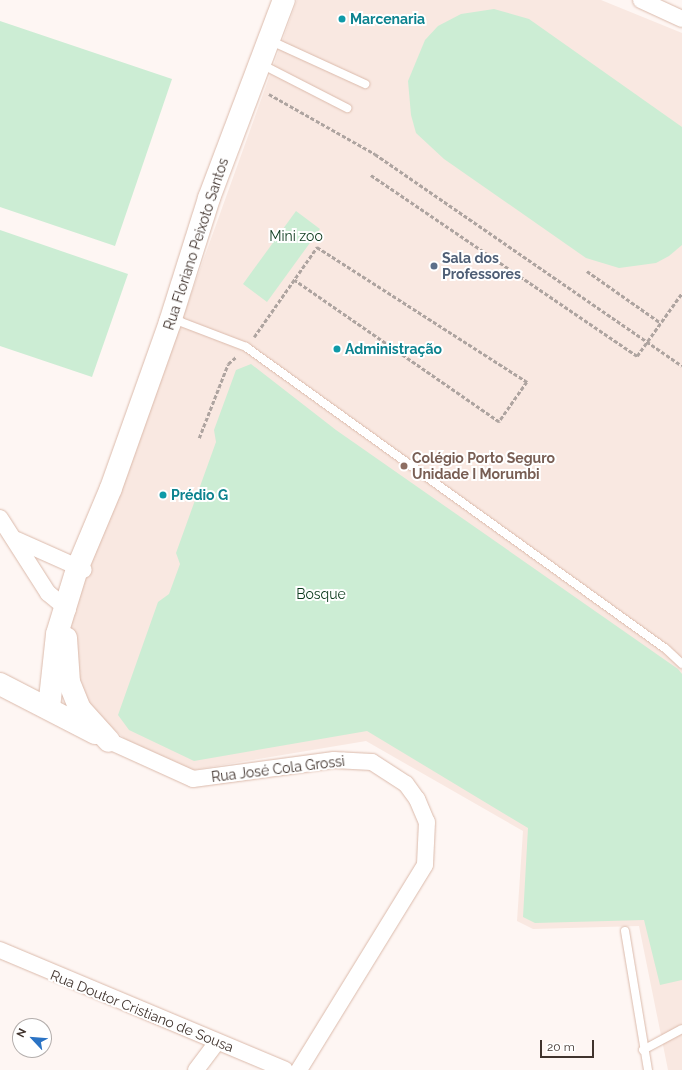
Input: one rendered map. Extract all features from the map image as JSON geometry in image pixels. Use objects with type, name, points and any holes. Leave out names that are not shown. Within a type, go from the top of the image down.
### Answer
[{"type":"street","name":"Rua Floriano Peixoto Santos","points":[[48,708],[51,668],[66,608],[170,322],[209,198],[284,0]]},
{"type":"street","points":[[641,0],[682,19]]},
{"type":"street","points":[[0,518],[48,593],[66,608]]},
{"type":"street","points":[[15,540],[80,569]]},
{"type":"street","name":"Rua Floriano Peixoto Santos","points":[[66,608],[66,650],[69,682],[80,709],[109,741]]},
{"type":"street","name":"Rua José Cola Grossi","points":[[0,684],[109,741],[193,779],[334,760],[372,762],[406,784],[417,799],[427,822],[424,865],[300,1070]]},
{"type":"street","name":"Rua Doutor Cristiano de Sousa","points":[[0,950],[285,1070]]},
{"type":"street","points":[[196,1070],[217,1042]]},
{"type":"lane","points":[[268,40],[365,84]]},
{"type":"lane","points":[[259,63],[347,108]]},
{"type":"lane","points":[[170,322],[182,322],[246,347],[666,648],[682,664]]},
{"type":"lane","points":[[625,931],[643,1050],[648,1070]]},
{"type":"lane","points":[[643,1050],[682,1029]]},
{"type":"path","points":[[251,84],[375,154],[682,366]]},
{"type":"path","points":[[371,175],[637,356],[682,293]]},
{"type":"path","points":[[294,280],[499,422],[527,382],[317,247]]},
{"type":"path","points":[[586,271],[661,323]]},
{"type":"shaded area","name":"Colégio Porto Seguro Unidade I Morumbi","points":[[297,0],[601,0],[682,33],[682,1070],[668,1070],[639,926],[533,929],[517,921],[523,831],[366,741],[193,770],[125,739],[81,701],[70,653],[72,611],[181,322]]},
{"type":"green space","points":[[494,9],[529,19],[682,127],[682,245],[669,256],[656,263],[619,268],[586,258],[444,159],[416,133],[411,115],[408,81],[425,40],[438,26],[461,14]]},
{"type":"green space","points":[[0,21],[172,79],[115,246],[0,207]]},
{"type":"green space","name":"Mini zoo","points":[[296,211],[320,229],[267,302],[243,284]]},
{"type":"green space","points":[[0,230],[128,274],[92,377],[0,346]]},
{"type":"green space","name":"Bosque","points":[[251,364],[336,430],[678,669],[682,674],[682,980],[660,985],[644,920],[535,923],[523,917],[528,828],[367,731],[194,761],[129,730],[118,715],[158,602],[169,594],[180,564],[176,553],[216,442],[214,430],[236,370]]},
{"type":"place","name":"Marcenaria","points":[[342,19]]},
{"type":"place","name":"Sala dos Professores","points":[[434,266]]},
{"type":"place","name":"Administração","points":[[337,349]]},
{"type":"place","name":"Colégio Porto Seguro Unidade I Morumbi","points":[[404,466]]},
{"type":"place","name":"Prédio G","points":[[163,495]]}]
